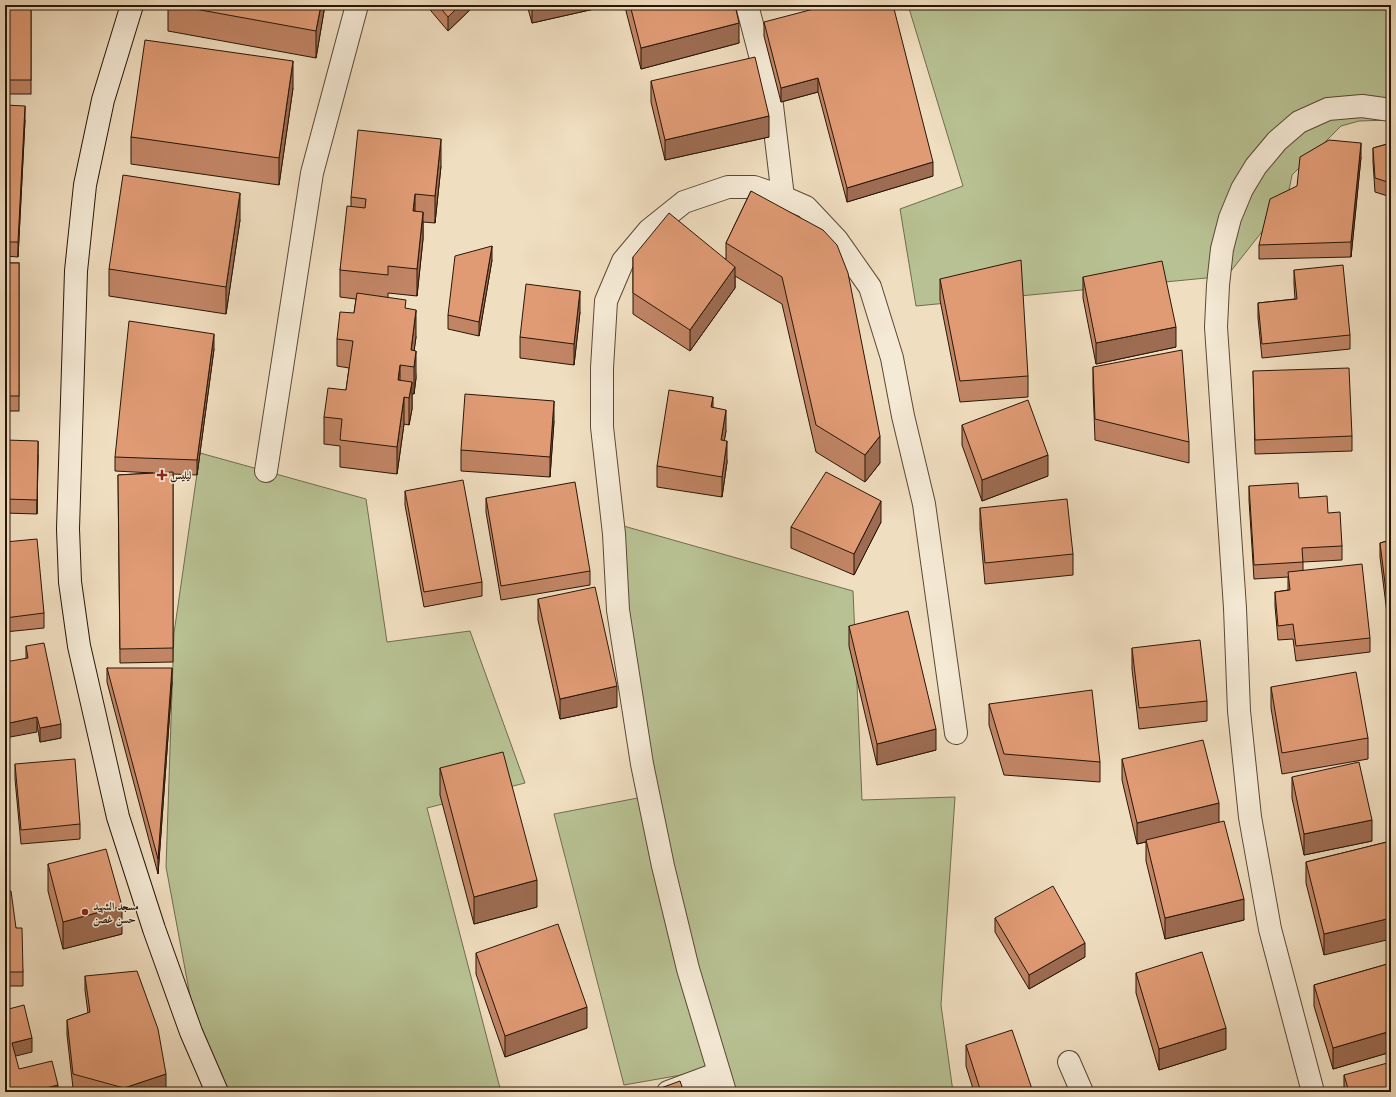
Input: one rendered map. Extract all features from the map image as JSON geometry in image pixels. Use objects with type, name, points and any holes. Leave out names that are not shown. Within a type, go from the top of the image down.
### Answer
[{"type":"street","points":[[132,5],[103,100],[85,185],[76,271],[68,529],[70,582],[78,646],[118,817],[154,929],[191,1032],[217,1092]]},
{"type":"street","points":[[266,471],[312,174],[356,5]]},
{"type":"street","points":[[747,5],[771,97],[783,197]]},
{"type":"street","points":[[1313,1092],[1270,929],[1250,817],[1240,711],[1235,608],[1216,327],[1218,285],[1222,249],[1230,218],[1242,189],[1256,166],[1277,141],[1299,122],[1328,109],[1362,106],[1391,110]]},
{"type":"street","points":[[668,1092],[722,1083],[688,969],[663,866],[642,764],[618,610],[614,534],[602,427],[602,368],[606,301],[622,261],[649,230],[684,202],[728,187],[754,187],[806,207],[837,240],[870,287],[892,358],[903,416],[924,504],[956,733]]},
{"type":"street","points":[[1069,1062],[1082,1092]]},
{"type":"green space","points":[[908,5],[1391,5],[1391,120],[1359,121],[1341,126],[1292,175],[1287,200],[1227,276],[916,306],[900,209],[963,186]]},
{"type":"green space","points":[[200,453],[366,499],[387,642],[470,631],[525,783],[427,808],[501,1092],[208,1092],[166,867],[174,633]]},
{"type":"green space","points":[[606,521],[853,591],[862,800],[955,797],[941,1005],[953,1092],[735,1092],[727,1067],[624,1085],[554,814],[643,797]]},
{"type":"building","points":[[5,5],[31,5],[31,80],[5,80]]},
{"type":"building","points":[[173,5],[321,5],[316,31]]},
{"type":"building","points":[[438,5],[460,5],[448,17]]},
{"type":"building","points":[[630,5],[735,5],[739,23],[641,48]]},
{"type":"building","points":[[829,5],[893,5],[933,162],[847,188],[818,78],[781,88],[764,22]]},
{"type":"building","points":[[145,40],[293,61],[279,158],[131,137]]},
{"type":"building","points":[[755,57],[769,116],[665,140],[651,81]]},
{"type":"building","points":[[5,105],[25,106],[18,242],[5,242]]},
{"type":"building","points":[[358,130],[441,139],[435,196],[415,194],[413,211],[423,212],[417,269],[388,266],[388,275],[340,270],[347,206],[365,208],[366,199],[351,197]]},
{"type":"building","points":[[1329,140],[1361,143],[1351,242],[1259,245],[1270,199],[1297,186],[1300,157]]},
{"type":"building","points":[[1391,143],[1391,183],[1375,178],[1373,148]]},
{"type":"building","points":[[123,175],[240,193],[226,287],[109,269]]},
{"type":"building","points":[[751,191],[823,230],[837,245],[848,273],[880,436],[865,455],[816,425],[782,277],[726,243]]},
{"type":"building","points":[[669,213],[735,267],[690,330],[633,293],[633,257]]},
{"type":"building","points":[[492,246],[479,322],[448,315],[455,256]]},
{"type":"building","points":[[1021,260],[1028,376],[960,381],[940,279]]},
{"type":"building","points":[[1162,261],[1176,327],[1096,343],[1083,277]]},
{"type":"building","points":[[5,263],[19,263],[19,396],[5,396]]},
{"type":"building","points":[[1343,265],[1350,335],[1262,344],[1258,303],[1297,299],[1294,270]]},
{"type":"building","points":[[526,284],[580,291],[574,344],[520,337]]},
{"type":"building","points":[[357,293],[406,300],[405,308],[416,310],[411,350],[416,351],[414,367],[400,365],[398,380],[412,382],[409,398],[404,397],[397,447],[340,440],[342,419],[324,417],[328,388],[346,390],[353,341],[337,339],[340,312],[354,313]]},
{"type":"building","points":[[129,321],[214,334],[197,460],[115,457]]},
{"type":"building","points":[[1182,350],[1189,442],[1095,419],[1093,367]]},
{"type":"building","points":[[1349,368],[1352,436],[1255,440],[1253,371]]},
{"type":"building","points":[[669,390],[713,397],[711,407],[726,410],[721,440],[727,441],[722,477],[657,466]]},
{"type":"building","points":[[465,394],[554,401],[550,457],[461,450]]},
{"type":"building","points":[[1028,400],[1048,455],[982,480],[962,425]]},
{"type":"building","points":[[5,440],[38,441],[37,500],[5,499]]},
{"type":"building","points":[[173,472],[173,648],[120,649],[118,475]]},
{"type":"building","points":[[826,472],[881,501],[854,554],[791,527]]},
{"type":"building","points":[[463,480],[482,582],[424,592],[405,491]]},
{"type":"building","points":[[575,482],[590,571],[501,586],[486,498]]},
{"type":"building","points":[[1298,483],[1299,498],[1327,496],[1328,513],[1340,512],[1342,546],[1302,548],[1303,562],[1254,565],[1249,486]]},
{"type":"building","points":[[1067,499],[1073,554],[985,563],[980,508]]},
{"type":"building","points":[[37,539],[44,613],[5,618],[5,542]]},
{"type":"building","points":[[1391,540],[1391,599],[1387,599],[1380,543]]},
{"type":"building","points":[[1362,564],[1370,638],[1296,646],[1293,624],[1278,626],[1275,592],[1290,590],[1288,572]]},
{"type":"building","points":[[595,587],[617,686],[560,699],[538,599]]},
{"type":"building","points":[[908,611],[936,729],[877,744],[849,626]]},
{"type":"building","points":[[1200,640],[1207,701],[1139,708],[1132,648]]},
{"type":"building","points":[[44,643],[61,724],[40,728],[37,717],[5,724],[5,662],[28,658],[26,646]]},
{"type":"building","points":[[107,668],[172,668],[158,859]]},
{"type":"building","points":[[1356,672],[1368,738],[1282,753],[1271,687]]},
{"type":"building","points":[[1092,690],[1100,762],[1004,754],[989,704]]},
{"type":"building","points":[[1203,740],[1219,803],[1137,823],[1122,759]]},
{"type":"building","points":[[503,752],[537,880],[474,897],[440,768]]},
{"type":"building","points":[[75,759],[80,824],[21,830],[15,764]]},
{"type":"building","points":[[1359,762],[1372,820],[1304,834],[1292,777]]},
{"type":"building","points":[[1224,821],[1244,899],[1165,918],[1146,840]]},
{"type":"building","points":[[1391,841],[1391,918],[1324,934],[1306,862]]},
{"type":"building","points":[[106,849],[122,906],[63,922],[48,864]]},
{"type":"building","points":[[1053,886],[1085,943],[1029,975],[995,918]]},
{"type":"building","points":[[5,891],[11,891],[16,928],[22,928],[23,972],[5,972]]},
{"type":"building","points":[[558,924],[587,1007],[505,1036],[476,953]]},
{"type":"building","points":[[1202,952],[1226,1028],[1159,1049],[1136,973]]},
{"type":"building","points":[[1391,963],[1391,1031],[1333,1048],[1314,985]]},
{"type":"building","points":[[137,971],[158,1029],[166,1074],[124,1088],[73,1074],[67,1020],[90,1012],[85,976]]},
{"type":"building","points":[[24,1005],[32,1038],[12,1043],[19,1069],[52,1061],[58,1085],[30,1092],[5,1092],[5,1010]]},
{"type":"building","points":[[1012,1030],[1033,1092],[981,1092],[966,1045]]},
{"type":"building","points":[[1391,1062],[1391,1092],[1349,1092],[1344,1075]]},
{"type":"building","points":[[680,1081],[684,1092],[650,1092]]},
{"type":"place","name":"ليليس","points":[[162,475]]},
{"type":"place","name":"مسجد الشهيد حسن غصن","points":[[85,912]]}]
